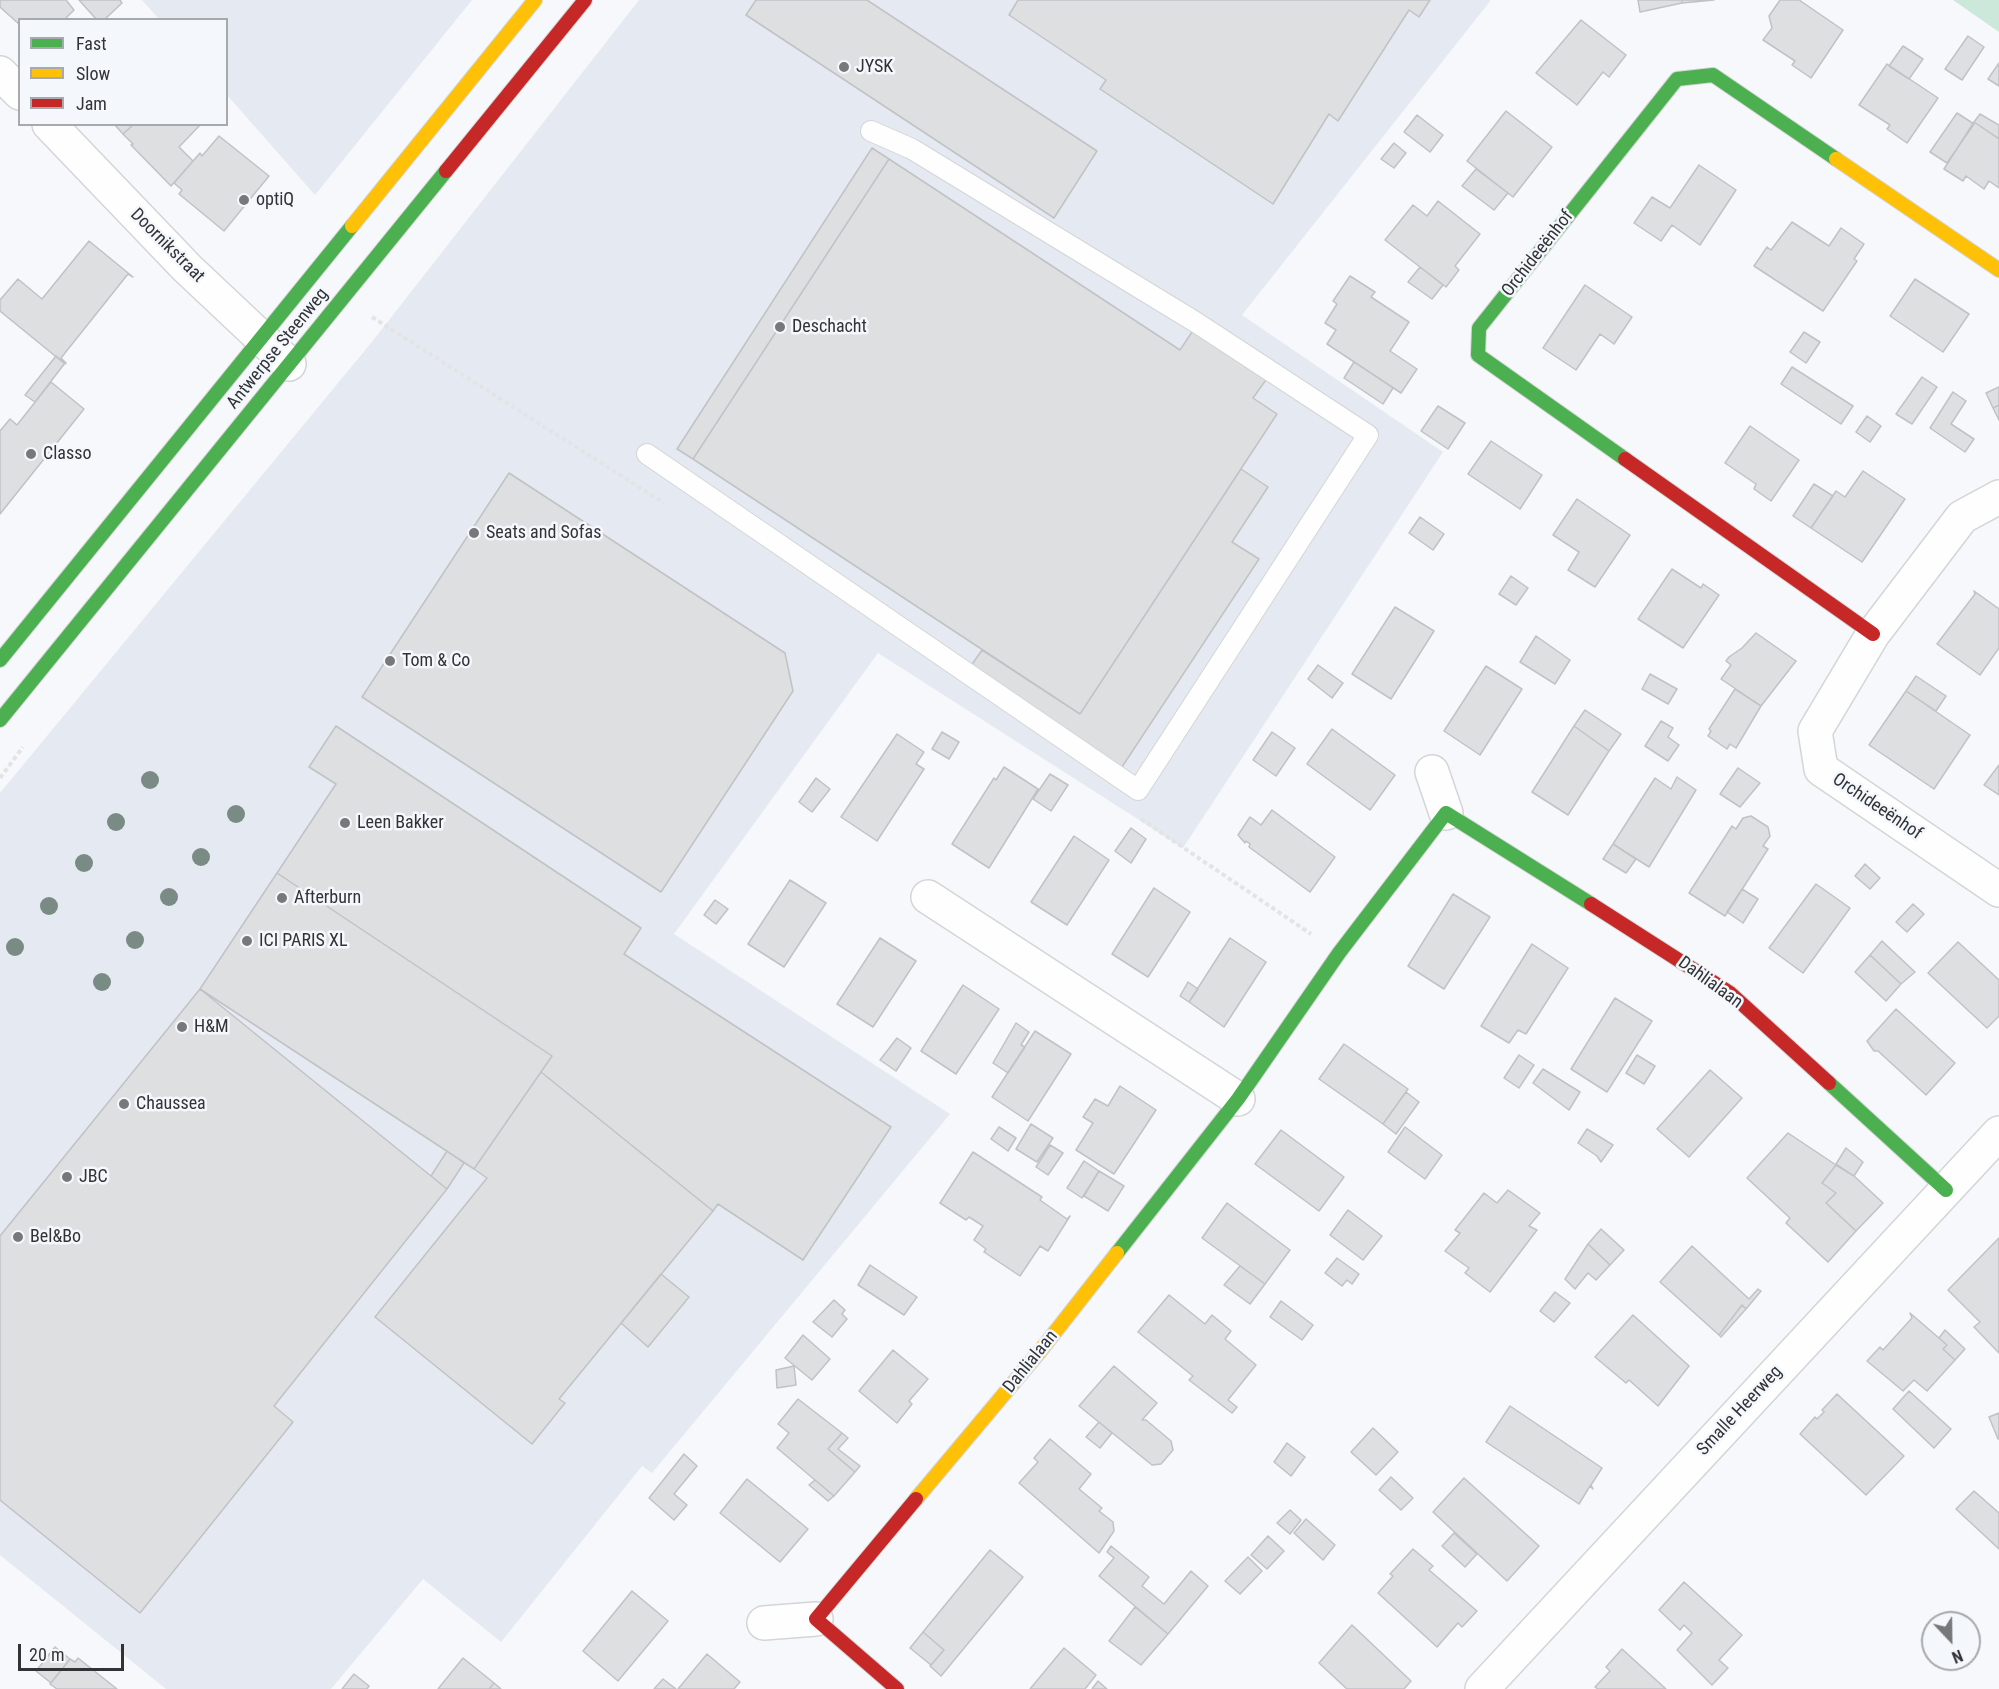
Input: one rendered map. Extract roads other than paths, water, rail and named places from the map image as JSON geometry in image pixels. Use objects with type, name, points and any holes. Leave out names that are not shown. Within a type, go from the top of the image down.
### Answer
[{"type":"street","name":"Antwerpse Steenweg","points":[[0,660],[535,0]]},
{"type":"street","name":"Antwerpse Steenweg","points":[[0,720],[585,0]]},
{"type":"street","points":[[0,73],[18,91]]},
{"type":"street","name":"Orchideeënhof","points":[[1873,634],[1478,355],[1479,328],[1677,79],[1713,75],[1999,270]]},
{"type":"street","name":"Doornikstraat","points":[[52,126],[187,268],[289,364]]},
{"type":"street","name":"Orchideeënhof","points":[[1999,497],[1962,517],[1873,634],[1815,731],[1821,769],[1999,890]]},
{"type":"street","points":[[1432,772],[1446,813]]},
{"type":"street","name":"Dahlialaan","points":[[816,1619],[1041,1350],[1238,1099],[1339,953],[1446,813],[1658,945],[1730,993],[1946,1190]]},
{"type":"street","points":[[928,897],[1238,1099]]},
{"type":"street","name":"Smalle Heerweg","points":[[1482,1689],[1999,1133]]},
{"type":"street","points":[[764,1623],[816,1619],[897,1689]]},
{"type":"lane","points":[[647,454],[1138,790],[1368,435],[1065,242],[912,149],[871,131]]},
{"type":"place","name":"JYSK","points":[[844,67]]},
{"type":"place","name":"optiQ","points":[[244,200]]},
{"type":"place","name":"Deschacht","points":[[780,327]]},
{"type":"place","name":"Classo","points":[[31,454]]},
{"type":"place","name":"Seats and Sofas","points":[[474,533]]},
{"type":"place","name":"Tom & Co","points":[[390,661]]},
{"type":"place","name":"Leen Bakker","points":[[345,823]]},
{"type":"place","name":"Afterburn","points":[[282,898]]},
{"type":"place","name":"ICI PARIS XL","points":[[247,941]]},
{"type":"place","name":"H&M","points":[[182,1027]]},
{"type":"place","name":"Chaussea","points":[[124,1104]]},
{"type":"place","name":"JBC","points":[[67,1177]]},
{"type":"place","name":"Bel&Bo","points":[[18,1237]]}]
